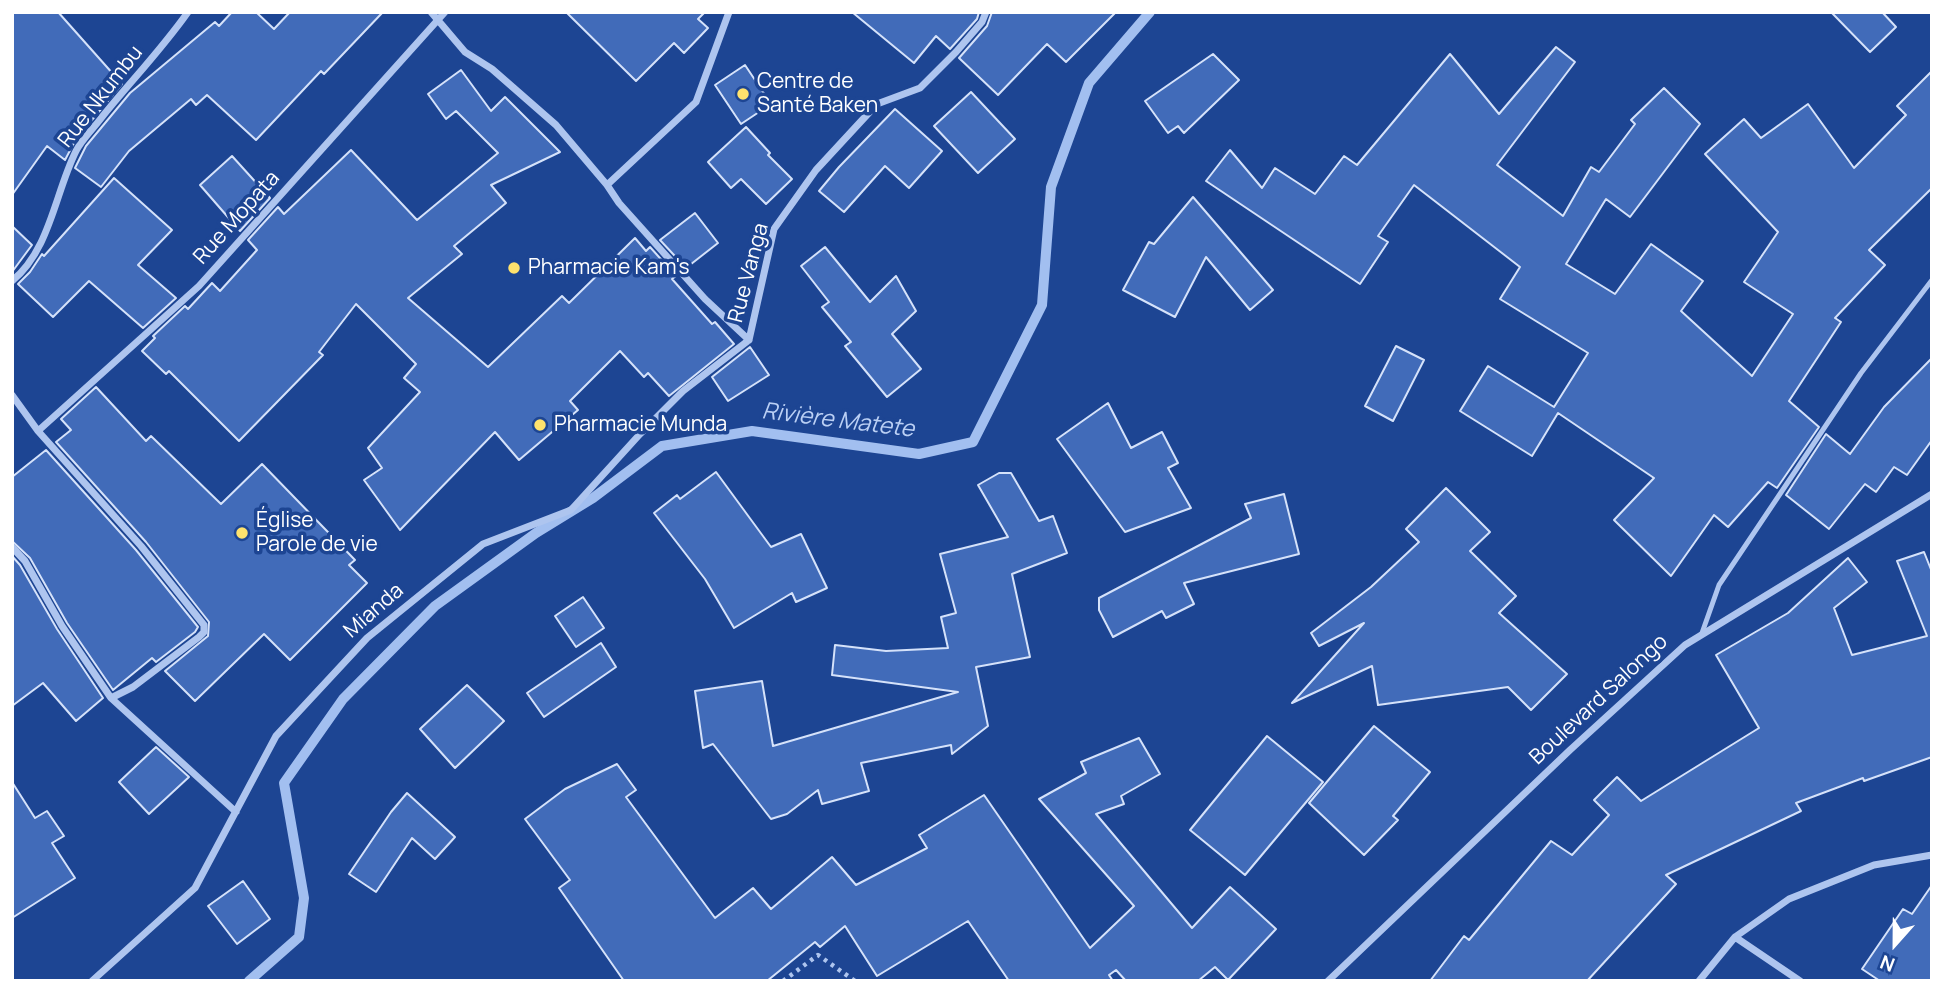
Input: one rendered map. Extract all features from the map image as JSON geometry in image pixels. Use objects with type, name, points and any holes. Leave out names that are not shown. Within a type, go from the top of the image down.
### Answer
[{"type":"street","name":"Rue Nkumbu","points":[[12,281],[24,272],[35,255],[77,149],[135,77],[160,51],[188,12]]},
{"type":"street","points":[[431,12],[465,52],[492,69],[556,125],[607,185],[619,204],[705,299],[749,340]]},
{"type":"street","name":"Rue Mopata","points":[[38,431],[199,286],[445,12]]},
{"type":"street","points":[[607,185],[696,102],[729,12]]},
{"type":"street","name":"Rue Vanga","points":[[749,340],[774,229],[816,170],[877,104],[920,88],[982,22],[986,12]]},
{"type":"street","name":"Mianda","points":[[92,981],[195,888],[276,736],[367,638],[483,544],[571,510],[639,434],[683,391],[749,340]]},
{"type":"street","points":[[12,395],[38,431],[141,546],[204,625],[204,632],[199,637],[133,687],[111,698]]},
{"type":"street","name":"Boulevard Salongo","points":[[1328,981],[1570,750],[1685,645],[1932,494]]},
{"type":"street","points":[[12,547],[25,561],[62,626],[111,698],[236,812]]},
{"type":"street","points":[[1699,981],[1735,937],[1789,899],[1874,865],[1932,855]]},
{"type":"street","points":[[1735,937],[1800,981]]},
{"type":"lane","points":[[1702,633],[1719,585],[1861,373],[1932,280]]},
{"type":"path","points":[[783,981],[818,955],[855,981]]},
{"type":"building","points":[[12,12],[58,12],[122,84],[76,139],[65,160],[47,146],[12,195]]},
{"type":"building","points":[[232,12],[256,12],[274,29],[290,12],[383,12],[324,74],[321,71],[256,140],[207,95],[196,105],[191,99],[129,151],[101,187],[75,168],[86,146],[130,93],[215,22],[219,26]]},
{"type":"building","points":[[566,12],[705,12],[698,19],[708,28],[684,53],[674,43],[636,81]]},
{"type":"building","points":[[852,12],[979,12],[977,19],[950,49],[936,36],[914,63]]},
{"type":"building","points":[[992,12],[1116,12],[1066,62],[1047,44],[998,95],[959,58],[987,26]]},
{"type":"building","points":[[1831,12],[1882,12],[1896,27],[1870,52]]},
{"type":"building","points":[[1556,47],[1575,62],[1497,165],[1563,216],[1591,167],[1599,172],[1635,124],[1631,120],[1664,88],[1700,124],[1630,217],[1606,199],[1566,264],[1615,294],[1651,244],[1703,281],[1681,311],[1752,376],[1793,314],[1744,282],[1778,232],[1705,154],[1744,119],[1761,138],[1808,104],[1854,168],[1906,115],[1897,106],[1932,71],[1932,188],[1869,250],[1885,265],[1835,318],[1841,322],[1789,401],[1819,427],[1777,488],[1768,482],[1728,527],[1714,515],[1671,576],[1614,520],[1654,478],[1558,413],[1532,456],[1460,411],[1488,366],[1554,407],[1588,353],[1500,299],[1520,267],[1414,185],[1378,236],[1388,242],[1360,284],[1206,181],[1230,150],[1262,188],[1275,168],[1315,194],[1344,156],[1357,165],[1450,54],[1499,114]]},
{"type":"building","points":[[1213,54],[1239,80],[1184,133],[1178,126],[1168,133],[1145,101]]},
{"type":"building","name":"Centre de Santé Baken","points":[[745,65],[771,104],[741,124],[715,85]]},
{"type":"building","points":[[461,70],[491,111],[505,97],[560,152],[491,185],[506,203],[454,246],[462,254],[408,298],[488,367],[562,296],[569,303],[635,238],[646,251],[650,247],[676,276],[672,279],[712,324],[715,322],[734,344],[669,396],[648,373],[644,377],[620,351],[570,401],[578,410],[519,460],[495,432],[400,530],[364,480],[382,468],[368,448],[420,392],[404,378],[416,364],[356,304],[319,352],[323,355],[239,441],[169,371],[166,374],[142,351],[155,338],[153,336],[185,306],[188,309],[212,283],[220,291],[257,250],[248,240],[278,207],[284,214],[351,150],[417,220],[498,153],[456,111],[446,119],[428,94]]},
{"type":"building","points":[[971,92],[1015,139],[978,173],[934,126]]},
{"type":"building","points":[[895,109],[942,151],[909,188],[885,166],[844,212],[819,191]]},
{"type":"building","points":[[746,127],[792,179],[766,204],[741,179],[731,188],[708,162]]},
{"type":"building","points":[[232,156],[270,198],[240,231],[200,185]]},
{"type":"building","points":[[114,178],[172,230],[138,265],[176,298],[143,328],[89,281],[53,317],[18,284],[42,254],[44,256]]},
{"type":"building","points":[[1193,197],[1273,290],[1250,310],[1206,257],[1175,317],[1123,290],[1149,242],[1154,244]]},
{"type":"building","points":[[695,213],[718,243],[686,268],[660,240]]},
{"type":"building","points":[[12,226],[32,245],[12,272]]},
{"type":"building","points":[[825,247],[870,302],[896,276],[916,311],[892,334],[921,369],[887,397],[845,346],[851,342],[822,307],[829,302],[801,266]]},
{"type":"building","points":[[1396,346],[1424,360],[1393,421],[1365,406]]},
{"type":"building","points":[[750,347],[769,375],[728,401],[712,377]]},
{"type":"building","points":[[1932,358],[1932,440],[1907,475],[1894,467],[1876,492],[1865,484],[1829,529],[1786,495],[1826,434],[1850,454],[1884,407]]},
{"type":"building","points":[[96,387],[146,441],[151,436],[221,504],[262,464],[355,560],[349,565],[367,583],[290,660],[264,634],[195,701],[165,671],[208,636],[209,622],[146,542],[56,442],[71,430],[61,419]]},
{"type":"building","points":[[1108,403],[1131,448],[1162,432],[1178,463],[1168,468],[1191,508],[1125,532],[1057,439]]},
{"type":"building","points":[[46,450],[136,550],[198,627],[156,662],[152,658],[113,690],[67,623],[30,558],[12,541],[12,477]]},
{"type":"building","points":[[716,472],[771,547],[801,534],[827,588],[796,602],[792,593],[734,628],[705,579],[654,513],[677,495],[680,499]]},
{"type":"building","points":[[999,473],[1011,473],[1039,521],[1053,516],[1067,553],[1012,574],[1030,657],[976,667],[988,726],[952,754],[951,745],[861,763],[869,791],[822,804],[818,790],[787,814],[771,819],[713,744],[703,748],[695,691],[762,681],[773,746],[958,692],[832,675],[835,645],[886,651],[948,648],[941,617],[956,613],[940,554],[1008,537],[978,485]]},
{"type":"building","points":[[1446,488],[1490,532],[1470,551],[1516,596],[1499,613],[1567,674],[1531,710],[1508,687],[1378,705],[1372,666],[1292,703],[1364,623],[1319,646],[1311,633],[1371,587],[1419,542],[1406,529]]},
{"type":"building","points":[[1284,494],[1299,554],[1184,583],[1194,604],[1166,618],[1162,611],[1113,637],[1099,610],[1099,598],[1251,518],[1245,504]]},
{"type":"building","points":[[1924,552],[1932,572],[1932,757],[1864,781],[1863,778],[1796,803],[1801,811],[1666,875],[1676,884],[1587,981],[1430,981],[1464,936],[1469,940],[1551,841],[1572,855],[1609,815],[1594,800],[1617,777],[1641,801],[1759,728],[1716,655],[1788,613],[1848,558],[1867,582],[1834,608],[1852,655],[1927,636],[1897,561]]},
{"type":"building","points":[[12,556],[103,698],[76,721],[43,683],[12,706]]},
{"type":"building","points":[[583,597],[604,628],[576,647],[555,616]]},
{"type":"building","points":[[601,643],[616,667],[544,717],[527,693]]},
{"type":"building","points":[[467,685],[504,721],[455,768],[420,729]]},
{"type":"building","points":[[1374,726],[1430,772],[1393,816],[1398,820],[1364,855],[1309,803]]},
{"type":"building","points":[[1267,736],[1323,782],[1245,875],[1190,830]]},
{"type":"building","points":[[1139,738],[1160,774],[1121,796],[1124,804],[1096,814],[1192,928],[1230,887],[1276,929],[1228,980],[1215,967],[1198,981],[1126,981],[1116,970],[1109,975],[1113,981],[1009,981],[968,921],[877,976],[845,926],[820,947],[815,942],[767,981],[624,981],[559,888],[570,880],[525,819],[565,789],[617,764],[636,790],[626,797],[715,918],[753,888],[771,909],[832,857],[856,885],[927,848],[919,835],[984,795],[1090,948],[1134,906],[1039,799],[1086,773],[1081,762]]},
{"type":"building","points":[[156,747],[189,777],[149,814],[119,782]]},
{"type":"building","points":[[12,782],[35,818],[47,811],[64,836],[52,843],[75,878],[12,918]]},
{"type":"building","points":[[407,793],[455,837],[435,859],[412,838],[376,892],[349,874]]},
{"type":"building","points":[[243,881],[270,919],[237,944],[208,906]]},
{"type":"building","points":[[1932,885],[1932,981],[1880,981],[1862,969],[1903,909],[1912,914]]},
{"type":"waterway","name":"Rivière Matete","points":[[249,981],[299,937],[304,898],[284,783],[343,699],[435,606],[536,533],[593,498],[662,446],[752,431],[919,454],[973,442],[1042,305],[1051,187],[1089,83],[1150,12]]},
{"type":"place","name":"Centre de Santé Baken","points":[[743,94]]},
{"type":"place","name":"Pharmacie Kam's","points":[[514,268]]},
{"type":"place","name":"Pharmacie Munda","points":[[540,425]]},
{"type":"place","name":"Église Parole de vie","points":[[242,533]]}]
